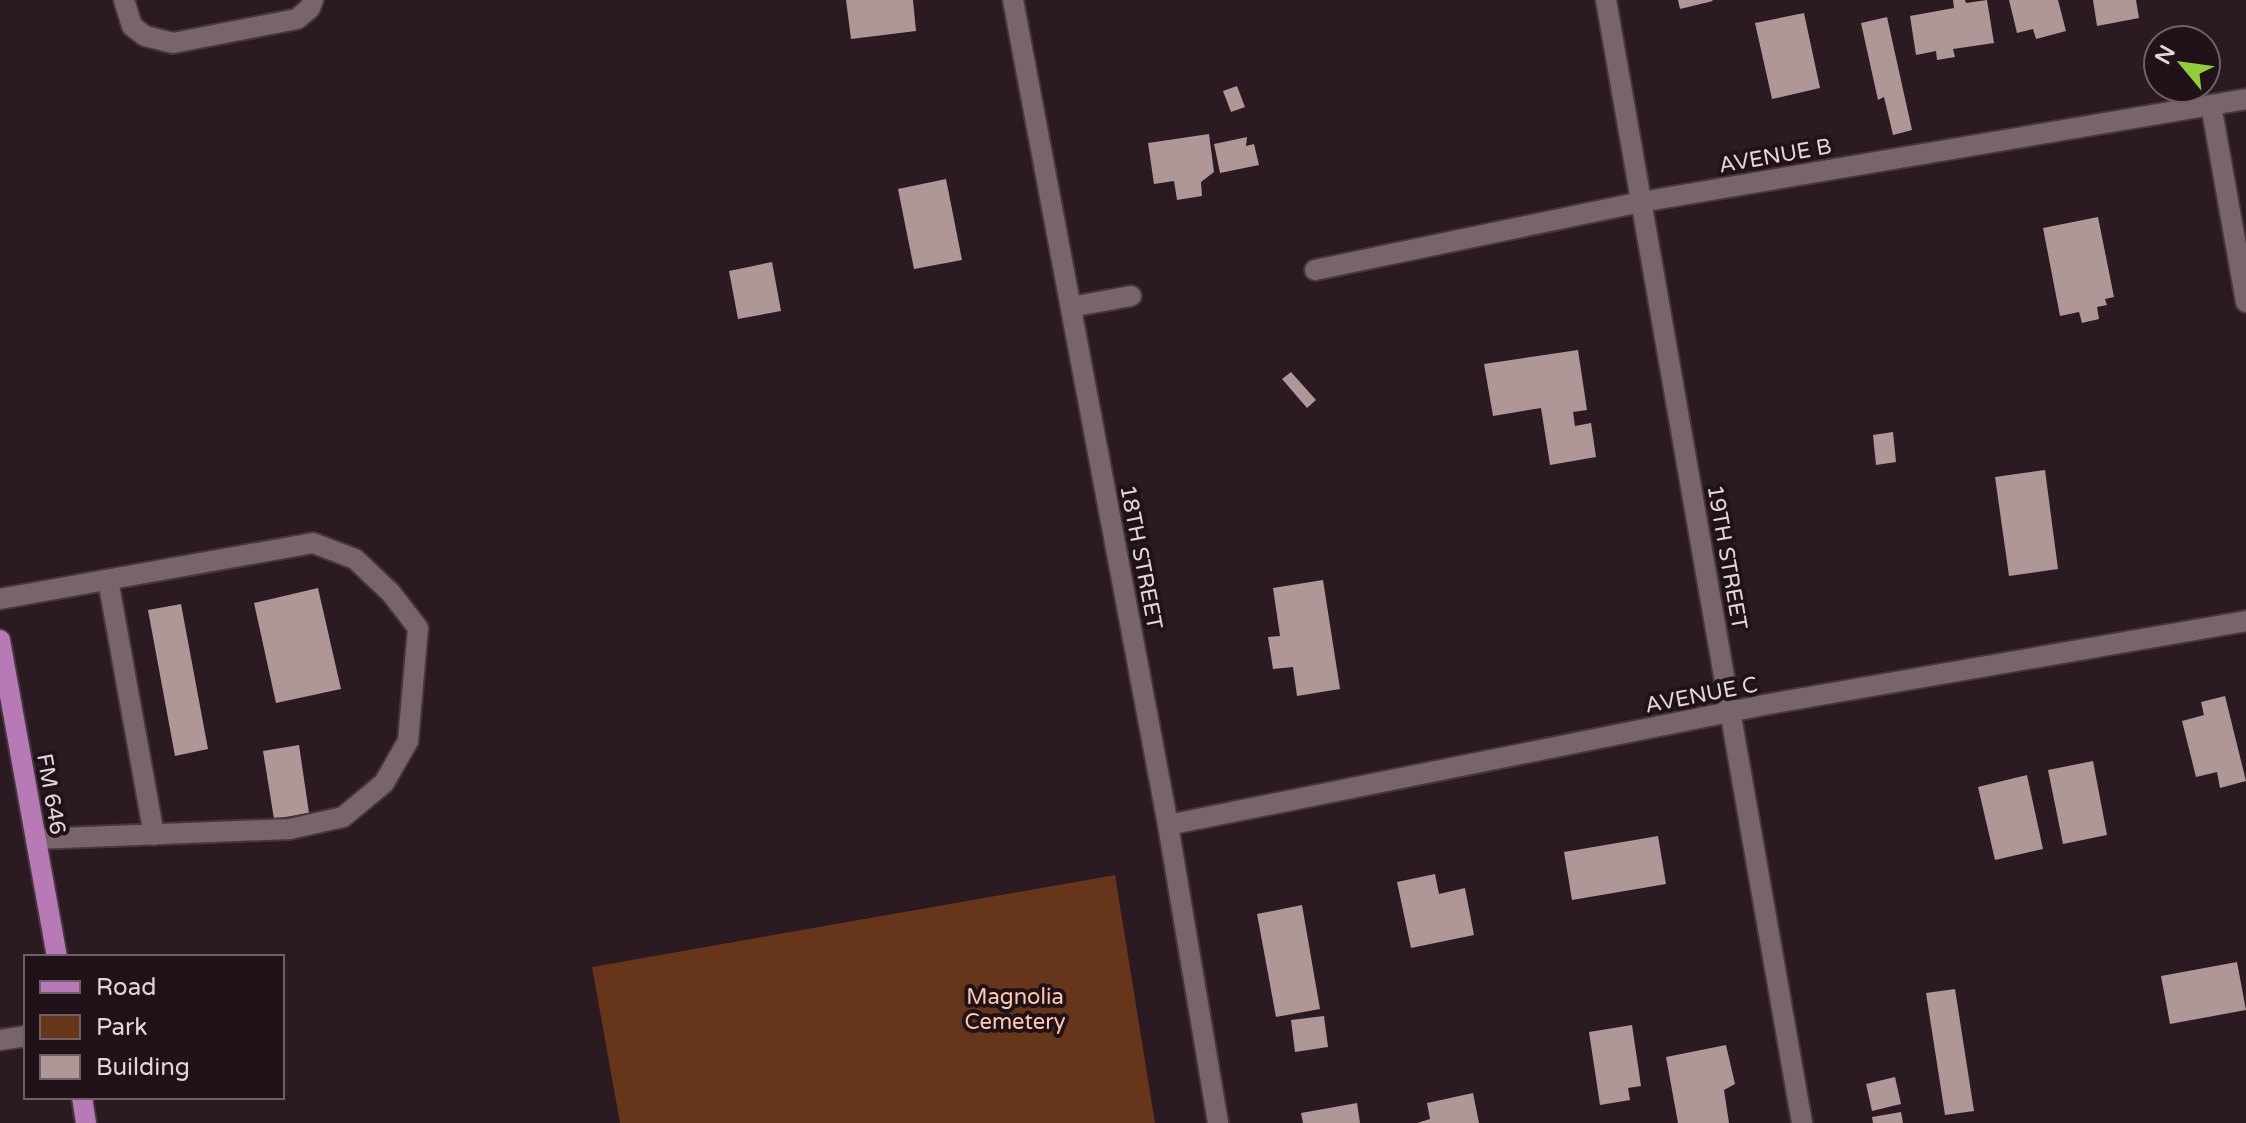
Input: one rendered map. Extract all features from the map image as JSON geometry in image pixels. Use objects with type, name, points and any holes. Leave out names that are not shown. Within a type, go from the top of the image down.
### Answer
[{"type":"main road","name":"FM 646","points":[[0,640],[57,955]]},
{"type":"main road","points":[[82,1099],[86,1123]]},
{"type":"street","points":[[124,0],[132,26],[145,36],[173,43],[297,19],[310,8],[313,0]]},
{"type":"street","name":"18TH STREET","points":[[1013,0],[1168,825],[1218,1123]]},
{"type":"street","name":"19TH STREET","points":[[1606,0],[1802,1123]]},
{"type":"street","name":"AVENUE B","points":[[1315,270],[1641,202],[2246,99]]},
{"type":"street","points":[[2211,105],[2246,302]]},
{"type":"street","points":[[1071,307],[1131,296]]},
{"type":"street","points":[[0,599],[313,543],[355,559],[391,593],[418,628],[408,741],[384,783],[343,817],[290,829],[36,839]]},
{"type":"street","points":[[108,580],[154,835]]},
{"type":"street","name":"AVENUE C","points":[[1168,825],[1730,712],[2246,621]]},
{"type":"street","points":[[0,1040],[24,1036]]},
{"type":"green space","name":"Magnolia Cemetery","points":[[1115,875],[1155,1123],[620,1123],[592,967]]},
{"type":"building","points":[[846,0],[913,0],[916,31],[851,39]]},
{"type":"building","points":[[1678,0],[1712,0],[1713,1],[1680,9]]},
{"type":"building","points":[[1953,0],[1965,0],[1966,3],[1987,0],[1994,43],[1953,49],[1955,57],[1937,60],[1936,51],[1916,55],[1910,16],[1954,8]]},
{"type":"building","points":[[2009,0],[2058,0],[2066,31],[2036,39],[2033,29],[2017,33]]},
{"type":"building","points":[[2093,0],[2136,0],[2139,18],[2097,26]]},
{"type":"building","points":[[1804,13],[1820,88],[1772,99],[1755,23]]},
{"type":"building","points":[[1887,17],[1912,130],[1893,135],[1884,97],[1878,100],[1861,23]]},
{"type":"building","points":[[1237,86],[1245,107],[1231,112],[1223,91]]},
{"type":"building","points":[[1209,134],[1214,172],[1201,182],[1202,196],[1177,200],[1174,181],[1154,184],[1148,143]]},
{"type":"building","points":[[1247,137],[1246,146],[1254,144],[1259,165],[1220,173],[1214,144]]},
{"type":"building","points":[[946,179],[962,260],[914,269],[898,189]]},
{"type":"building","points":[[2098,217],[2114,297],[2105,299],[2107,305],[2097,307],[2099,319],[2082,323],[2079,312],[2060,316],[2043,228]]},
{"type":"building","points":[[772,262],[781,311],[738,319],[729,271]]},
{"type":"building","points":[[1578,350],[1587,410],[1573,412],[1575,426],[1591,423],[1596,457],[1550,465],[1541,408],[1493,416],[1484,364]]},
{"type":"building","points":[[1291,372],[1316,400],[1307,408],[1282,379]]},
{"type":"building","points":[[1893,432],[1896,462],[1876,465],[1873,435]]},
{"type":"building","points":[[2045,470],[2058,569],[2009,576],[1995,477]]},
{"type":"building","points":[[1323,580],[1340,689],[1297,696],[1293,667],[1273,669],[1268,637],[1280,636],[1273,588]]},
{"type":"building","points":[[318,588],[341,689],[276,703],[254,603]]},
{"type":"building","points":[[181,604],[208,749],[175,756],[148,610]]},
{"type":"building","points":[[2225,696],[2246,781],[2220,788],[2217,772],[2196,777],[2182,721],[2204,715],[2201,702]]},
{"type":"building","points":[[299,745],[309,813],[274,819],[263,751]]},
{"type":"building","points":[[2093,761],[2107,835],[2063,844],[2048,770]]},
{"type":"building","points":[[2027,775],[2043,849],[1995,860],[1978,787]]},
{"type":"building","points":[[1658,836],[1666,884],[1572,900],[1564,852]]},
{"type":"building","points":[[1435,874],[1439,894],[1465,888],[1474,935],[1411,948],[1397,882]]},
{"type":"building","points":[[1302,905],[1320,1009],[1276,1017],[1257,914]]},
{"type":"building","points":[[2237,962],[2246,1010],[2170,1024],[2161,976]]},
{"type":"building","points":[[1955,989],[1974,1111],[1945,1115],[1926,993]]},
{"type":"building","points":[[1324,1016],[1328,1047],[1295,1052],[1291,1020]]},
{"type":"building","points":[[1632,1025],[1641,1086],[1628,1088],[1630,1100],[1600,1105],[1589,1032]]},
{"type":"building","points":[[1726,1045],[1735,1084],[1724,1090],[1729,1123],[1678,1123],[1666,1057]]},
{"type":"building","points":[[1895,1077],[1901,1104],[1872,1111],[1866,1084]]},
{"type":"building","points":[[1473,1093],[1479,1123],[1417,1123],[1430,1119],[1427,1103]]},
{"type":"building","points":[[1357,1103],[1360,1123],[1303,1123],[1301,1113]]},
{"type":"building","points":[[1901,1112],[1903,1123],[1873,1123],[1872,1117]]}]
